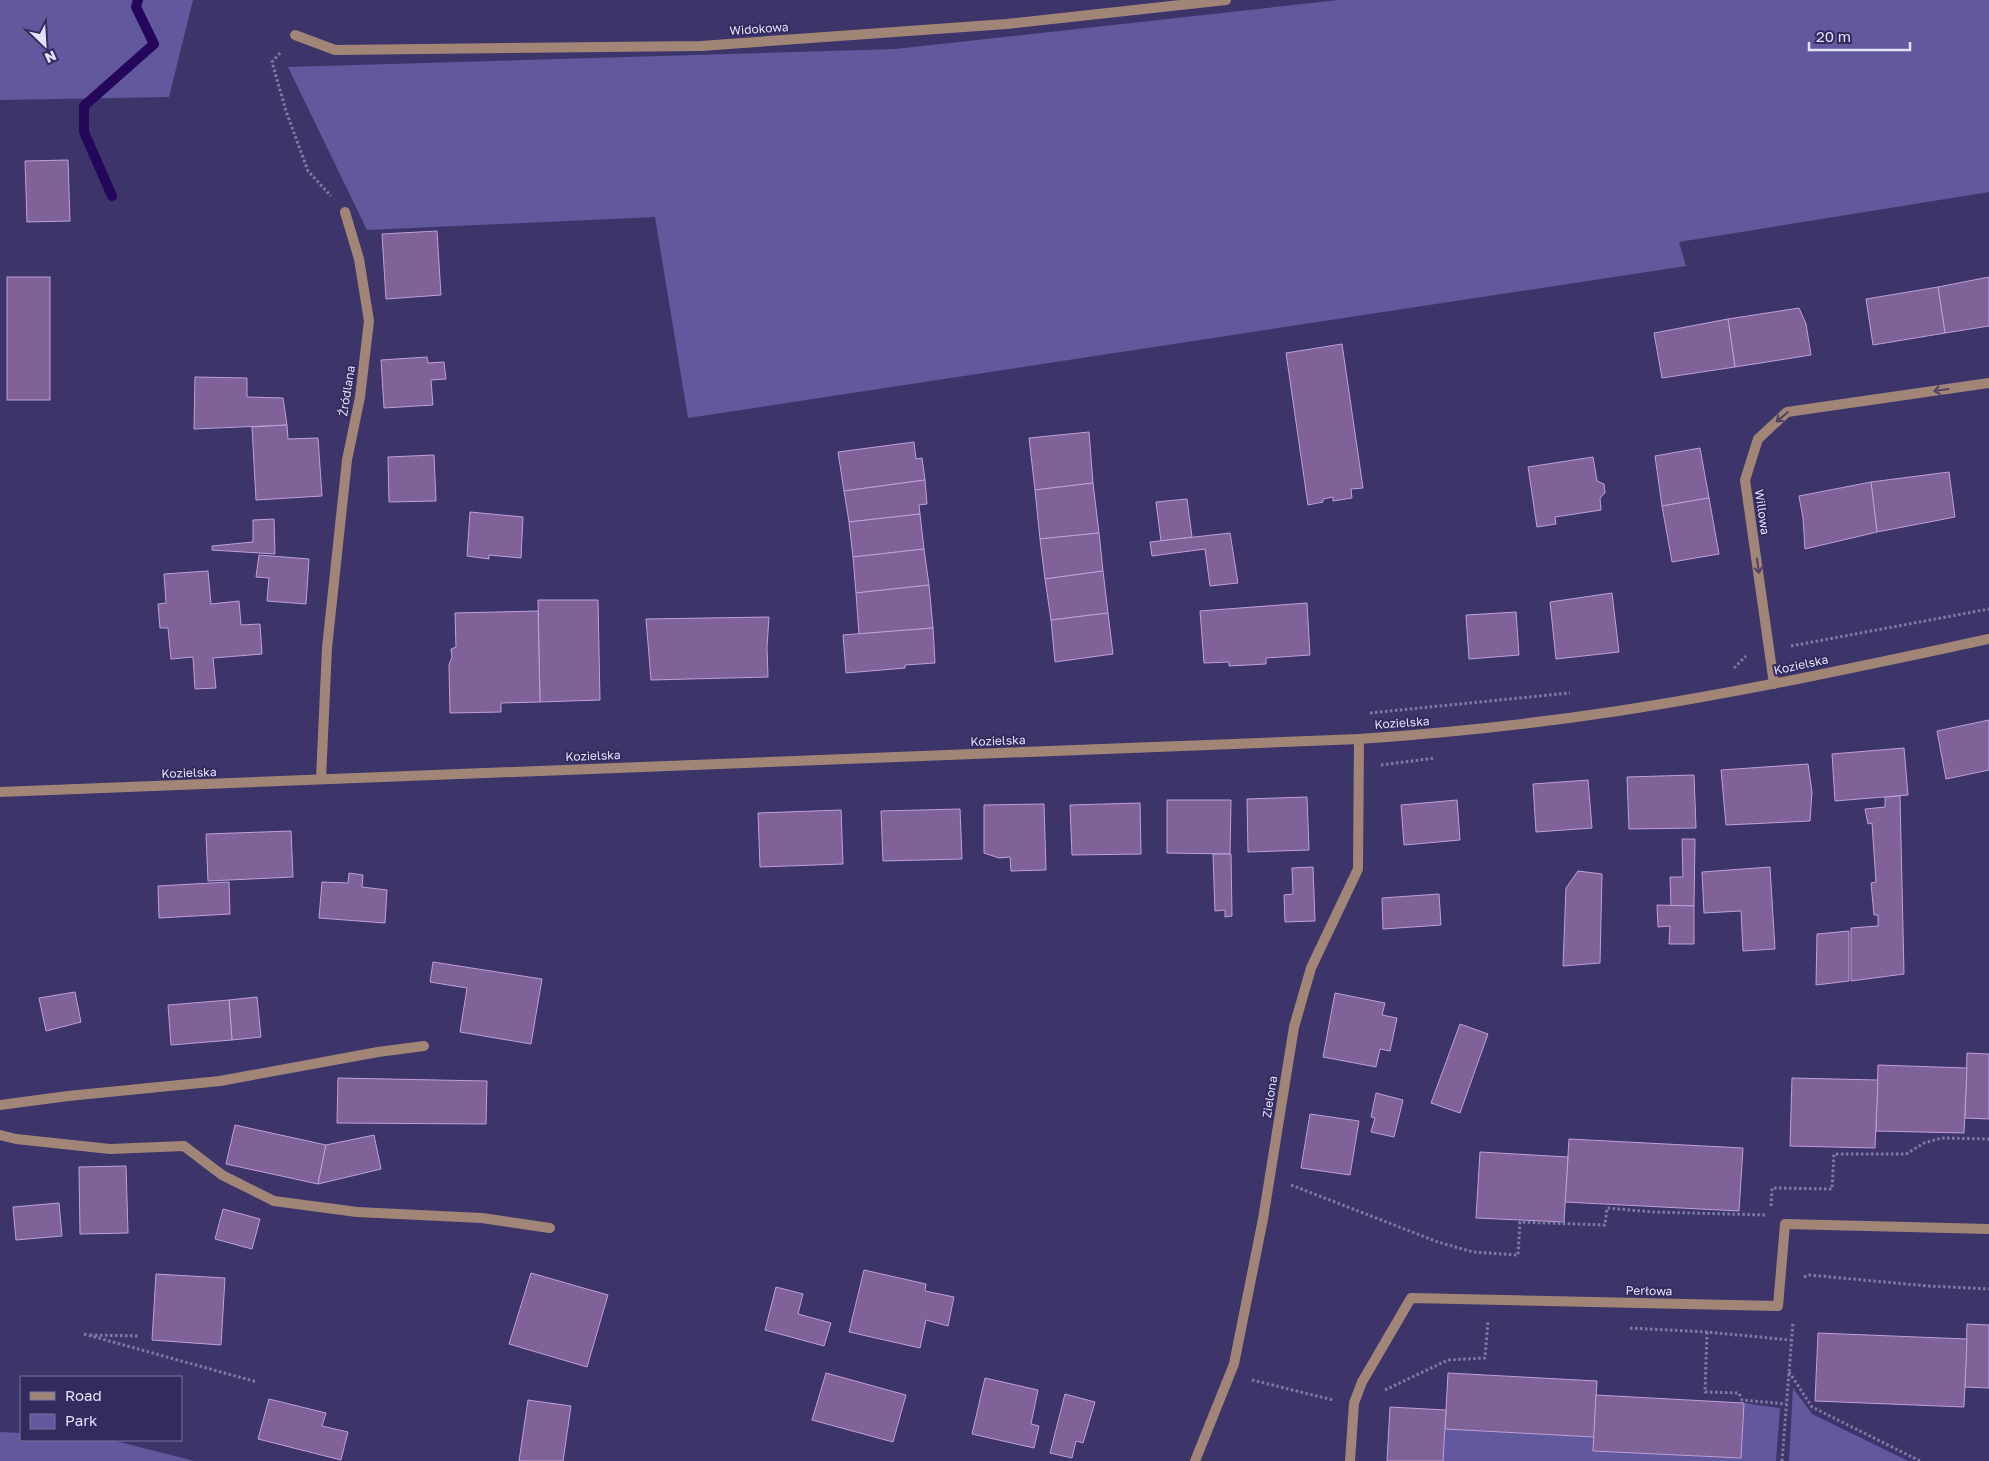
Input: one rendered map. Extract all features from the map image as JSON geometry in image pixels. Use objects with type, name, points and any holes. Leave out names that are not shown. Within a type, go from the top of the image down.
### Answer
[{"type":"street","name":"Widokowa","points":[[295,35],[335,50],[701,46],[1006,24],[1226,0]]},
{"type":"street","name":"Źródlana","points":[[322,779],[330,618],[347,460],[360,397],[369,321],[359,259],[345,212]]},
{"type":"street","name":"Willowa","points":[[1774,684],[1745,480],[1758,439],[1787,412],[1989,383]]},
{"type":"street","name":"Kozielska","points":[[0,792],[1359,739],[1434,734],[1626,710],[1774,684],[1989,639]]},
{"type":"street","name":"Zielona","points":[[1195,1461],[1234,1364],[1263,1219],[1294,1027],[1311,968],[1358,869],[1359,739]]},
{"type":"street","points":[[0,1105],[68,1096],[220,1081],[378,1052],[424,1046]]},
{"type":"street","points":[[0,1135],[16,1139],[110,1149],[184,1146],[222,1175],[274,1201],[357,1212],[482,1218],[550,1228]]},
{"type":"street","name":"Perłowa","points":[[1350,1461],[1354,1403],[1362,1382],[1411,1298],[1778,1306],[1785,1224],[1989,1229]]},
{"type":"path","points":[[295,35],[272,62],[286,111],[308,171],[345,212]]},
{"type":"path","points":[[1725,669],[1734,668],[1750,653],[1989,609]]},
{"type":"path","points":[[1369,713],[1577,692]]},
{"type":"path","points":[[1288,1184],[1438,1242],[1473,1252],[1518,1254],[1520,1222],[1605,1224],[1607,1208],[1653,1212],[1771,1215],[1772,1188],[1832,1189],[1834,1154],[1906,1154],[1924,1143],[1942,1138],[1989,1139]]},
{"type":"path","points":[[1798,1281],[1802,1277],[1809,1275],[1928,1286],[1989,1289]]},
{"type":"path","points":[[1782,1461],[1794,1314]]},
{"type":"path","points":[[1399,1382],[1448,1360],[1484,1358],[1488,1319]]},
{"type":"path","points":[[1786,1404],[1742,1400],[1739,1392],[1705,1392],[1707,1332],[1791,1340]]},
{"type":"path","points":[[140,1336],[84,1334],[258,1382]]},
{"type":"path","points":[[1788,1372],[1812,1407],[1920,1461]]},
{"type":"path","points":[[1244,1378],[1340,1402]]},
{"type":"green space","points":[[0,0],[193,0],[169,97],[0,100]]},
{"type":"green space","points":[[1339,0],[1989,0],[1989,192],[1679,242],[1686,266],[688,418],[655,217],[367,230],[288,67],[895,49]]},
{"type":"green space","points":[[1793,1388],[1812,1414],[1908,1461],[1789,1461]]},
{"type":"green space","points":[[1744,1403],[1780,1408],[1776,1461],[1443,1461],[1445,1429],[1594,1437],[1593,1451],[1740,1458]]},
{"type":"green space","points":[[0,1432],[20,1433],[20,1441],[116,1441],[194,1461],[0,1461]]},
{"type":"building","points":[[68,160],[70,221],[27,222],[25,161]]},
{"type":"building","points":[[437,231],[441,295],[386,299],[382,234]]},
{"type":"building","points":[[7,277],[50,277],[50,400],[7,400]]},
{"type":"building","points":[[1989,277],[1989,326],[1945,333],[1938,287]]},
{"type":"building","points":[[1938,287],[1945,333],[1873,345],[1866,299]]},
{"type":"building","points":[[1799,308],[1806,324],[1811,355],[1735,367],[1728,319]]},
{"type":"building","points":[[1728,319],[1735,367],[1662,378],[1654,333]]},
{"type":"building","points":[[1342,344],[1363,488],[1351,489],[1352,498],[1333,501],[1333,497],[1323,499],[1323,502],[1308,505],[1286,353]]},
{"type":"building","points":[[427,357],[428,363],[444,362],[446,379],[431,380],[433,405],[384,408],[381,360]]},
{"type":"building","points":[[195,377],[247,378],[247,397],[283,398],[287,425],[194,429]]},
{"type":"building","points":[[287,425],[288,439],[318,438],[322,496],[256,500],[252,427]]},
{"type":"building","points":[[1089,432],[1093,483],[1035,490],[1029,438]]},
{"type":"building","points":[[914,442],[916,459],[922,458],[925,480],[844,491],[838,452]]},
{"type":"building","points":[[1700,448],[1709,498],[1662,506],[1655,456]]},
{"type":"building","points":[[434,455],[436,501],[389,502],[388,457]]},
{"type":"building","points":[[1593,457],[1597,481],[1604,484],[1605,493],[1600,498],[1601,510],[1555,517],[1556,524],[1537,527],[1528,467]]},
{"type":"building","points":[[1949,472],[1955,517],[1877,532],[1871,482]]},
{"type":"building","points":[[925,480],[927,504],[919,505],[920,514],[849,522],[844,491]]},
{"type":"building","points":[[1871,482],[1877,532],[1805,549],[1799,496]]},
{"type":"building","points":[[1093,483],[1099,533],[1040,539],[1035,490]]},
{"type":"building","points":[[1709,498],[1719,554],[1672,562],[1662,506]]},
{"type":"building","points":[[1187,499],[1192,537],[1161,541],[1156,502]]},
{"type":"building","points":[[470,512],[523,517],[521,558],[489,555],[489,559],[467,556]]},
{"type":"building","points":[[920,514],[924,549],[853,557],[849,522]]},
{"type":"building","points":[[274,519],[275,554],[212,550],[212,546],[253,542],[253,520]]},
{"type":"building","points":[[1099,533],[1103,571],[1045,579],[1040,539]]},
{"type":"building","points":[[1230,533],[1238,583],[1210,586],[1205,549],[1152,556],[1150,542]]},
{"type":"building","points":[[924,549],[929,585],[856,593],[853,557]]},
{"type":"building","points":[[259,555],[309,559],[306,604],[267,601],[269,578],[256,577]]},
{"type":"building","points":[[208,571],[211,604],[239,601],[241,625],[260,624],[262,654],[213,658],[216,688],[195,689],[193,657],[171,659],[168,628],[160,628],[158,604],[166,603],[164,574]]},
{"type":"building","points":[[1103,571],[1108,613],[1051,620],[1045,579]]},
{"type":"building","points":[[929,585],[933,628],[859,634],[856,593]]},
{"type":"building","points":[[1612,593],[1619,652],[1556,659],[1550,602]]},
{"type":"building","points":[[538,600],[598,600],[600,700],[540,702]]},
{"type":"building","points":[[1307,603],[1310,655],[1266,658],[1266,664],[1229,666],[1229,662],[1204,663],[1200,611]]},
{"type":"building","points":[[538,611],[540,702],[501,703],[501,712],[450,713],[449,665],[452,657],[451,649],[456,647],[455,613]]},
{"type":"building","points":[[1516,612],[1519,655],[1469,659],[1466,615]]},
{"type":"building","points":[[1108,613],[1113,654],[1055,662],[1051,620]]},
{"type":"building","points":[[769,617],[768,677],[651,680],[646,619]]},
{"type":"building","points":[[933,628],[935,663],[905,665],[905,668],[846,673],[843,635]]},
{"type":"building","points":[[1989,720],[1989,770],[1946,779],[1937,731]]},
{"type":"building","points":[[1904,748],[1908,795],[1835,801],[1832,754]]},
{"type":"building","points":[[1808,764],[1812,792],[1810,821],[1726,825],[1721,770]]},
{"type":"building","points":[[1694,775],[1696,828],[1629,829],[1627,777]]},
{"type":"building","points":[[1588,780],[1592,828],[1536,832],[1533,784]]},
{"type":"building","points":[[1900,796],[1904,974],[1851,981],[1851,928],[1878,926],[1878,915],[1874,915],[1871,883],[1876,882],[1872,823],[1868,824],[1865,809],[1885,807],[1885,797]]},
{"type":"building","points":[[1307,797],[1309,850],[1248,852],[1247,799]]},
{"type":"building","points":[[1167,800],[1231,800],[1230,854],[1167,853]]},
{"type":"building","points":[[1457,800],[1460,840],[1404,845],[1401,805]]},
{"type":"building","points":[[1140,803],[1141,854],[1072,855],[1070,805]]},
{"type":"building","points":[[1044,804],[1046,870],[1011,871],[1010,857],[999,858],[984,853],[984,805]]},
{"type":"building","points":[[960,809],[962,859],[883,861],[881,811]]},
{"type":"building","points":[[841,810],[843,864],[760,867],[758,813]]},
{"type":"building","points":[[291,831],[293,877],[208,881],[206,834]]},
{"type":"building","points":[[1682,839],[1695,839],[1694,906],[1671,906],[1670,877],[1683,877]]},
{"type":"building","points":[[1213,854],[1231,854],[1232,916],[1225,917],[1225,910],[1215,911]]},
{"type":"building","points":[[1313,867],[1315,921],[1285,922],[1284,895],[1293,894],[1292,868]]},
{"type":"building","points":[[1770,867],[1775,949],[1743,951],[1741,911],[1704,913],[1702,872]]},
{"type":"building","points":[[1578,871],[1602,874],[1600,963],[1563,966],[1566,888]]},
{"type":"building","points":[[349,873],[363,875],[362,887],[387,890],[385,923],[319,918],[322,882],[348,883]]},
{"type":"building","points":[[229,882],[230,914],[159,918],[158,886]]},
{"type":"building","points":[[1439,894],[1441,925],[1383,929],[1382,898]]},
{"type":"building","points":[[1657,905],[1694,906],[1694,944],[1669,944],[1670,926],[1658,927]]},
{"type":"building","points":[[1849,931],[1849,981],[1816,985],[1817,934]]},
{"type":"building","points":[[433,962],[542,979],[531,1044],[460,1032],[467,988],[430,982]]},
{"type":"building","points":[[75,992],[81,1022],[46,1031],[39,998]]},
{"type":"building","points":[[1335,993],[1385,1003],[1382,1015],[1397,1018],[1390,1051],[1380,1049],[1376,1067],[1323,1057]]},
{"type":"building","points":[[257,997],[261,1037],[232,1040],[229,1000]]},
{"type":"building","points":[[229,1000],[232,1040],[171,1045],[168,1005]]},
{"type":"building","points":[[1460,1024],[1488,1034],[1460,1113],[1431,1103]]},
{"type":"building","points":[[1967,1053],[1989,1054],[1989,1119],[1965,1118]]},
{"type":"building","points":[[1878,1065],[1967,1068],[1964,1133],[1876,1131]]},
{"type":"building","points":[[338,1078],[487,1081],[486,1124],[337,1123]]},
{"type":"building","points":[[1792,1078],[1878,1080],[1875,1148],[1790,1146]]},
{"type":"building","points":[[1376,1093],[1403,1100],[1394,1137],[1371,1132],[1375,1118],[1371,1117]]},
{"type":"building","points":[[1310,1114],[1359,1121],[1350,1175],[1301,1168]]},
{"type":"building","points":[[235,1125],[326,1145],[318,1184],[226,1164]]},
{"type":"building","points":[[374,1135],[381,1169],[318,1184],[326,1145]]},
{"type":"building","points":[[1569,1139],[1743,1148],[1739,1211],[1565,1202]]},
{"type":"building","points":[[1480,1152],[1568,1157],[1564,1222],[1476,1218]]},
{"type":"building","points":[[126,1166],[128,1233],[80,1234],[79,1167]]},
{"type":"building","points":[[59,1203],[62,1236],[16,1240],[13,1207]]},
{"type":"building","points":[[223,1209],[260,1219],[252,1249],[215,1239]]},
{"type":"building","points":[[864,1270],[926,1284],[925,1291],[954,1297],[948,1326],[926,1320],[920,1348],[849,1332]]},
{"type":"building","points":[[531,1273],[608,1295],[587,1367],[509,1344]]},
{"type":"building","points":[[156,1274],[225,1278],[221,1345],[152,1340]]},
{"type":"building","points":[[776,1287],[803,1294],[798,1314],[831,1323],[824,1346],[765,1330]]},
{"type":"building","points":[[1967,1324],[1989,1325],[1989,1388],[1965,1387]]},
{"type":"building","points":[[1818,1333],[1967,1339],[1964,1407],[1815,1401]]},
{"type":"building","points":[[826,1373],[906,1395],[893,1442],[812,1420]]},
{"type":"building","points":[[1448,1373],[1597,1381],[1594,1437],[1445,1429]]},
{"type":"building","points":[[985,1378],[1038,1390],[1031,1424],[1039,1426],[1034,1448],[972,1434]]},
{"type":"building","points":[[1065,1394],[1095,1402],[1083,1443],[1076,1441],[1072,1458],[1050,1453]]},
{"type":"building","points":[[1596,1395],[1744,1403],[1741,1458],[1593,1451]]},
{"type":"building","points":[[269,1399],[326,1413],[322,1426],[348,1432],[341,1460],[258,1439]]},
{"type":"building","points":[[528,1400],[571,1406],[563,1461],[519,1461]]},
{"type":"building","points":[[1390,1407],[1446,1410],[1443,1461],[1387,1461]]},
{"type":"waterway","points":[[112,196],[84,132],[84,106],[154,44],[136,7],[138,0]]}]
